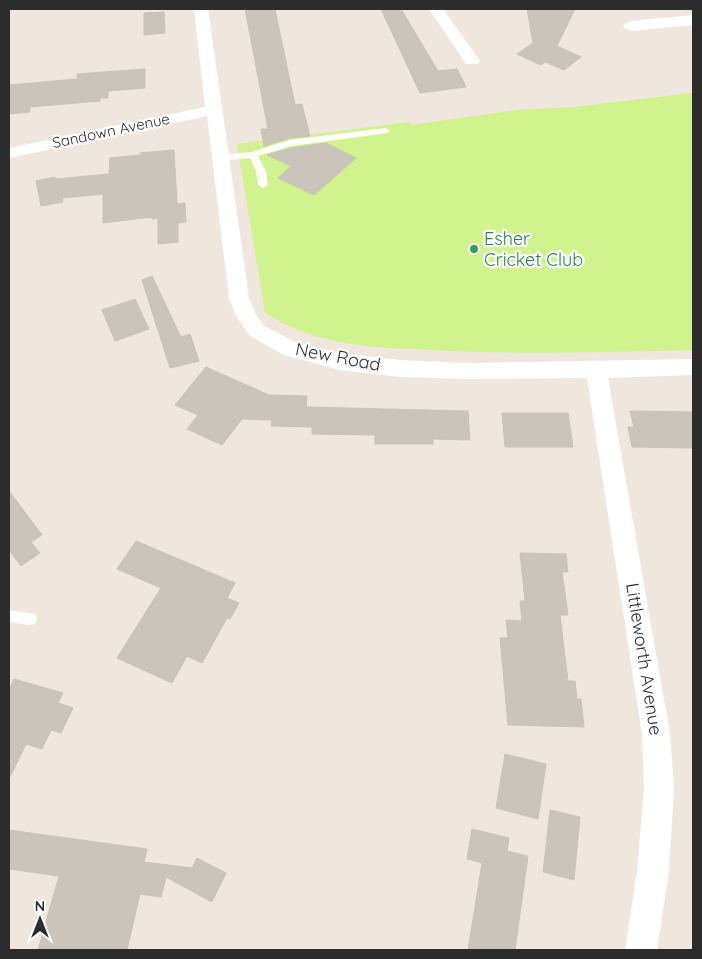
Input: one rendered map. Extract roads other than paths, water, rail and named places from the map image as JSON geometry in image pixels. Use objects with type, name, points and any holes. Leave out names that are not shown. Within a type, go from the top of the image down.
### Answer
[{"type":"street","name":"New Road","points":[[201,9],[239,298],[245,314],[257,330],[274,342],[318,356],[384,366],[489,370],[693,367]]},
{"type":"street","points":[[436,9],[468,55],[446,54]]},
{"type":"street","points":[[631,26],[693,20]]},
{"type":"street","name":"Sandown Avenue","points":[[9,153],[213,110]]},
{"type":"street","name":"Littleworth Avenue","points":[[596,369],[656,734],[659,796],[653,871],[641,950]]},
{"type":"lane","points":[[220,158],[252,155],[290,143],[385,131]]},
{"type":"lane","points":[[252,155],[261,171],[263,185]]},
{"type":"lane","points":[[9,616],[30,619]]},
{"type":"place","name":"Esher Cricket Club","points":[[474,249]]}]
